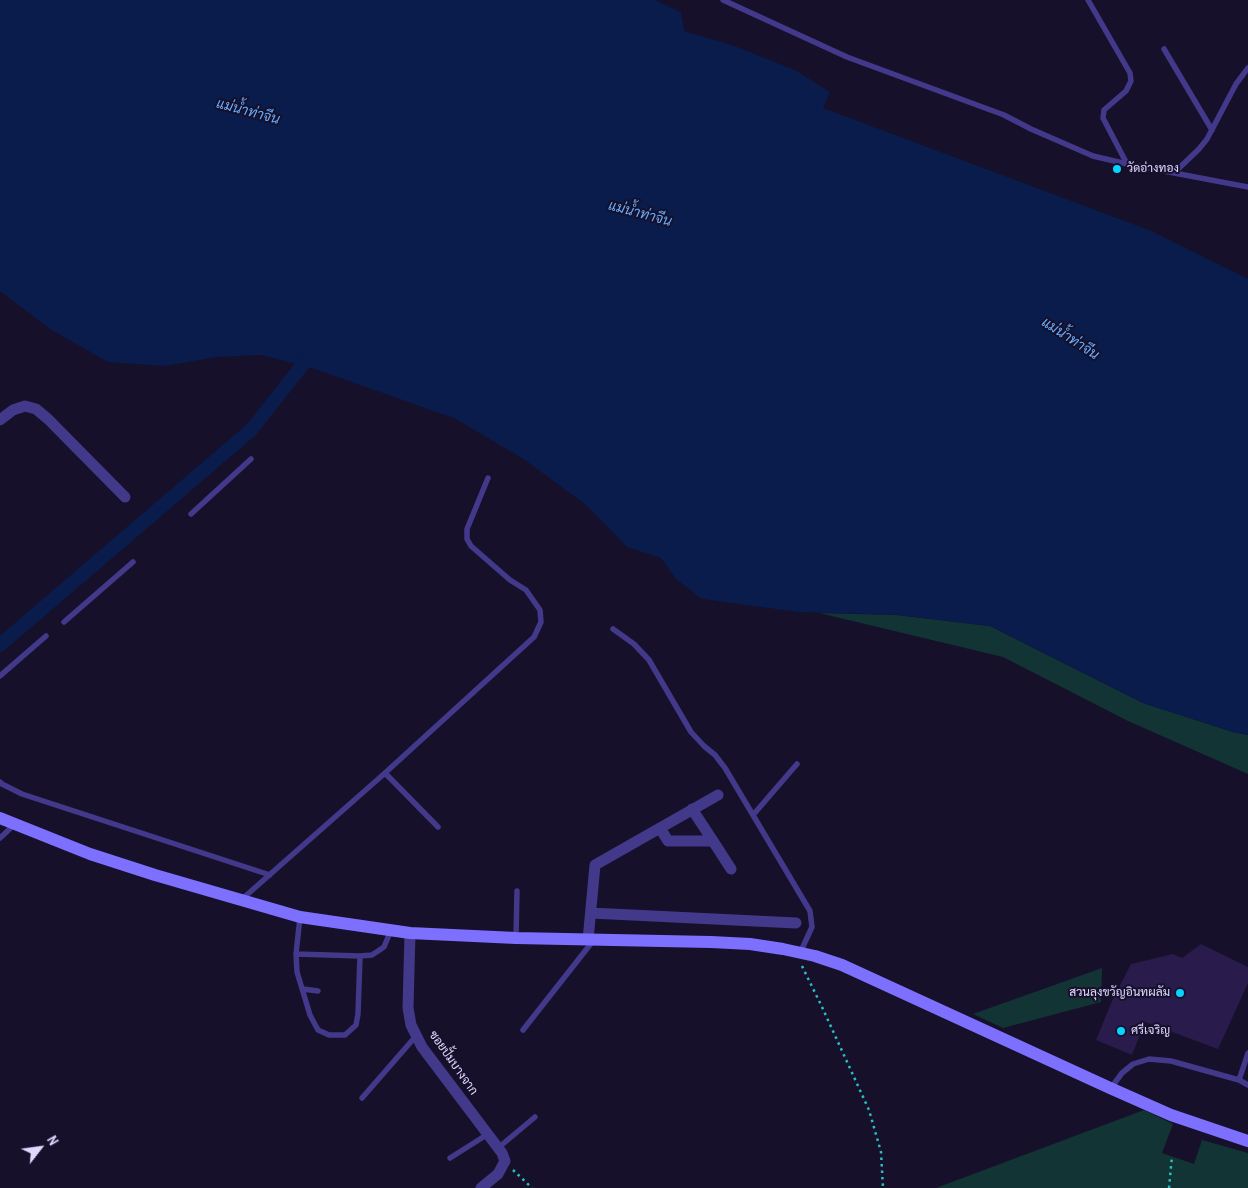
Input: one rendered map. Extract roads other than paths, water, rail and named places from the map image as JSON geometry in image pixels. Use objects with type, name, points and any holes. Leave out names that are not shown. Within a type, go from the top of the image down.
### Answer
[{"type":"main road","points":[[0,818],[90,854],[300,917],[410,933],[516,938],[750,944],[815,956],[842,965],[1110,1088],[1171,1114],[1248,1141]]},
{"type":"street","points":[[0,420],[13,410],[25,406],[36,409],[125,497]]},
{"type":"street","points":[[591,940],[595,865],[718,795]]},
{"type":"street","points":[[692,809],[731,869]]},
{"type":"street","points":[[660,828],[668,841],[713,841]]},
{"type":"street","points":[[591,913],[796,923]]},
{"type":"street","name":"ซอยปั้มบางจาก","points":[[410,933],[408,1008],[411,1025],[422,1047],[502,1153],[505,1161],[498,1174],[481,1188]]},
{"type":"lane","points":[[723,0],[847,57],[1004,115],[1093,156],[1248,187]]},
{"type":"lane","points":[[1088,0],[1130,73],[1132,81],[1126,91],[1104,110],[1103,118],[1127,164]]},
{"type":"lane","points":[[1164,49],[1212,130]]},
{"type":"lane","points":[[1175,172],[1199,150],[1212,130],[1236,84],[1248,68]]},
{"type":"lane","points":[[191,514],[251,460]]},
{"type":"lane","points":[[241,900],[385,773],[534,637],[541,622],[540,610],[526,590],[510,580],[471,546],[467,540],[467,529],[488,478]]},
{"type":"lane","points":[[64,622],[133,562]]},
{"type":"lane","points":[[613,629],[634,644],[649,660],[691,732],[715,755],[725,768],[810,911],[812,927],[798,952]]},
{"type":"lane","points":[[0,676],[46,636]]},
{"type":"lane","points":[[753,815],[797,764]]},
{"type":"lane","points":[[385,773],[438,827]]},
{"type":"lane","points":[[0,782],[22,794],[270,874]]},
{"type":"lane","points":[[0,838],[15,824]]},
{"type":"lane","points":[[516,938],[517,892]]},
{"type":"lane","points":[[300,917],[296,954],[297,972],[310,1015],[318,1030],[329,1035],[345,1034],[356,1024],[360,956]]},
{"type":"lane","points":[[296,954],[372,955],[384,947],[391,930]]},
{"type":"lane","points":[[523,1030],[591,940]]},
{"type":"lane","points":[[303,990],[318,991]]},
{"type":"lane","points":[[350,993],[359,994]]},
{"type":"lane","points":[[362,1098],[416,1036]]},
{"type":"lane","points":[[1239,1080],[1248,1053]]},
{"type":"lane","points":[[1110,1088],[1122,1073],[1133,1064],[1149,1059],[1171,1061],[1239,1080],[1248,1085]]},
{"type":"lane","points":[[498,1148],[535,1117]]},
{"type":"lane","points":[[450,1158],[488,1134]]},
{"type":"water","name":"แม่น้ำท่าจีน","points":[[0,0],[655,0],[681,12],[684,31],[735,46],[797,71],[830,92],[823,108],[1149,230],[1248,279],[1248,735],[1233,732],[1143,703],[990,626],[897,615],[798,612],[702,599],[676,579],[661,558],[627,547],[586,505],[525,460],[456,419],[318,370],[262,355],[217,357],[165,366],[108,362],[50,329],[0,291]]},
{"type":"waterway","points":[[0,645],[251,430],[312,353]]},
{"type":"place","name":"วัดอ่างทอง","points":[[1117,169]]},
{"type":"place","name":"สวนลุงขวัญอินทผลัม","points":[[1180,993]]},
{"type":"place","name":"ศรีเจริญ","points":[[1121,1031]]}]
